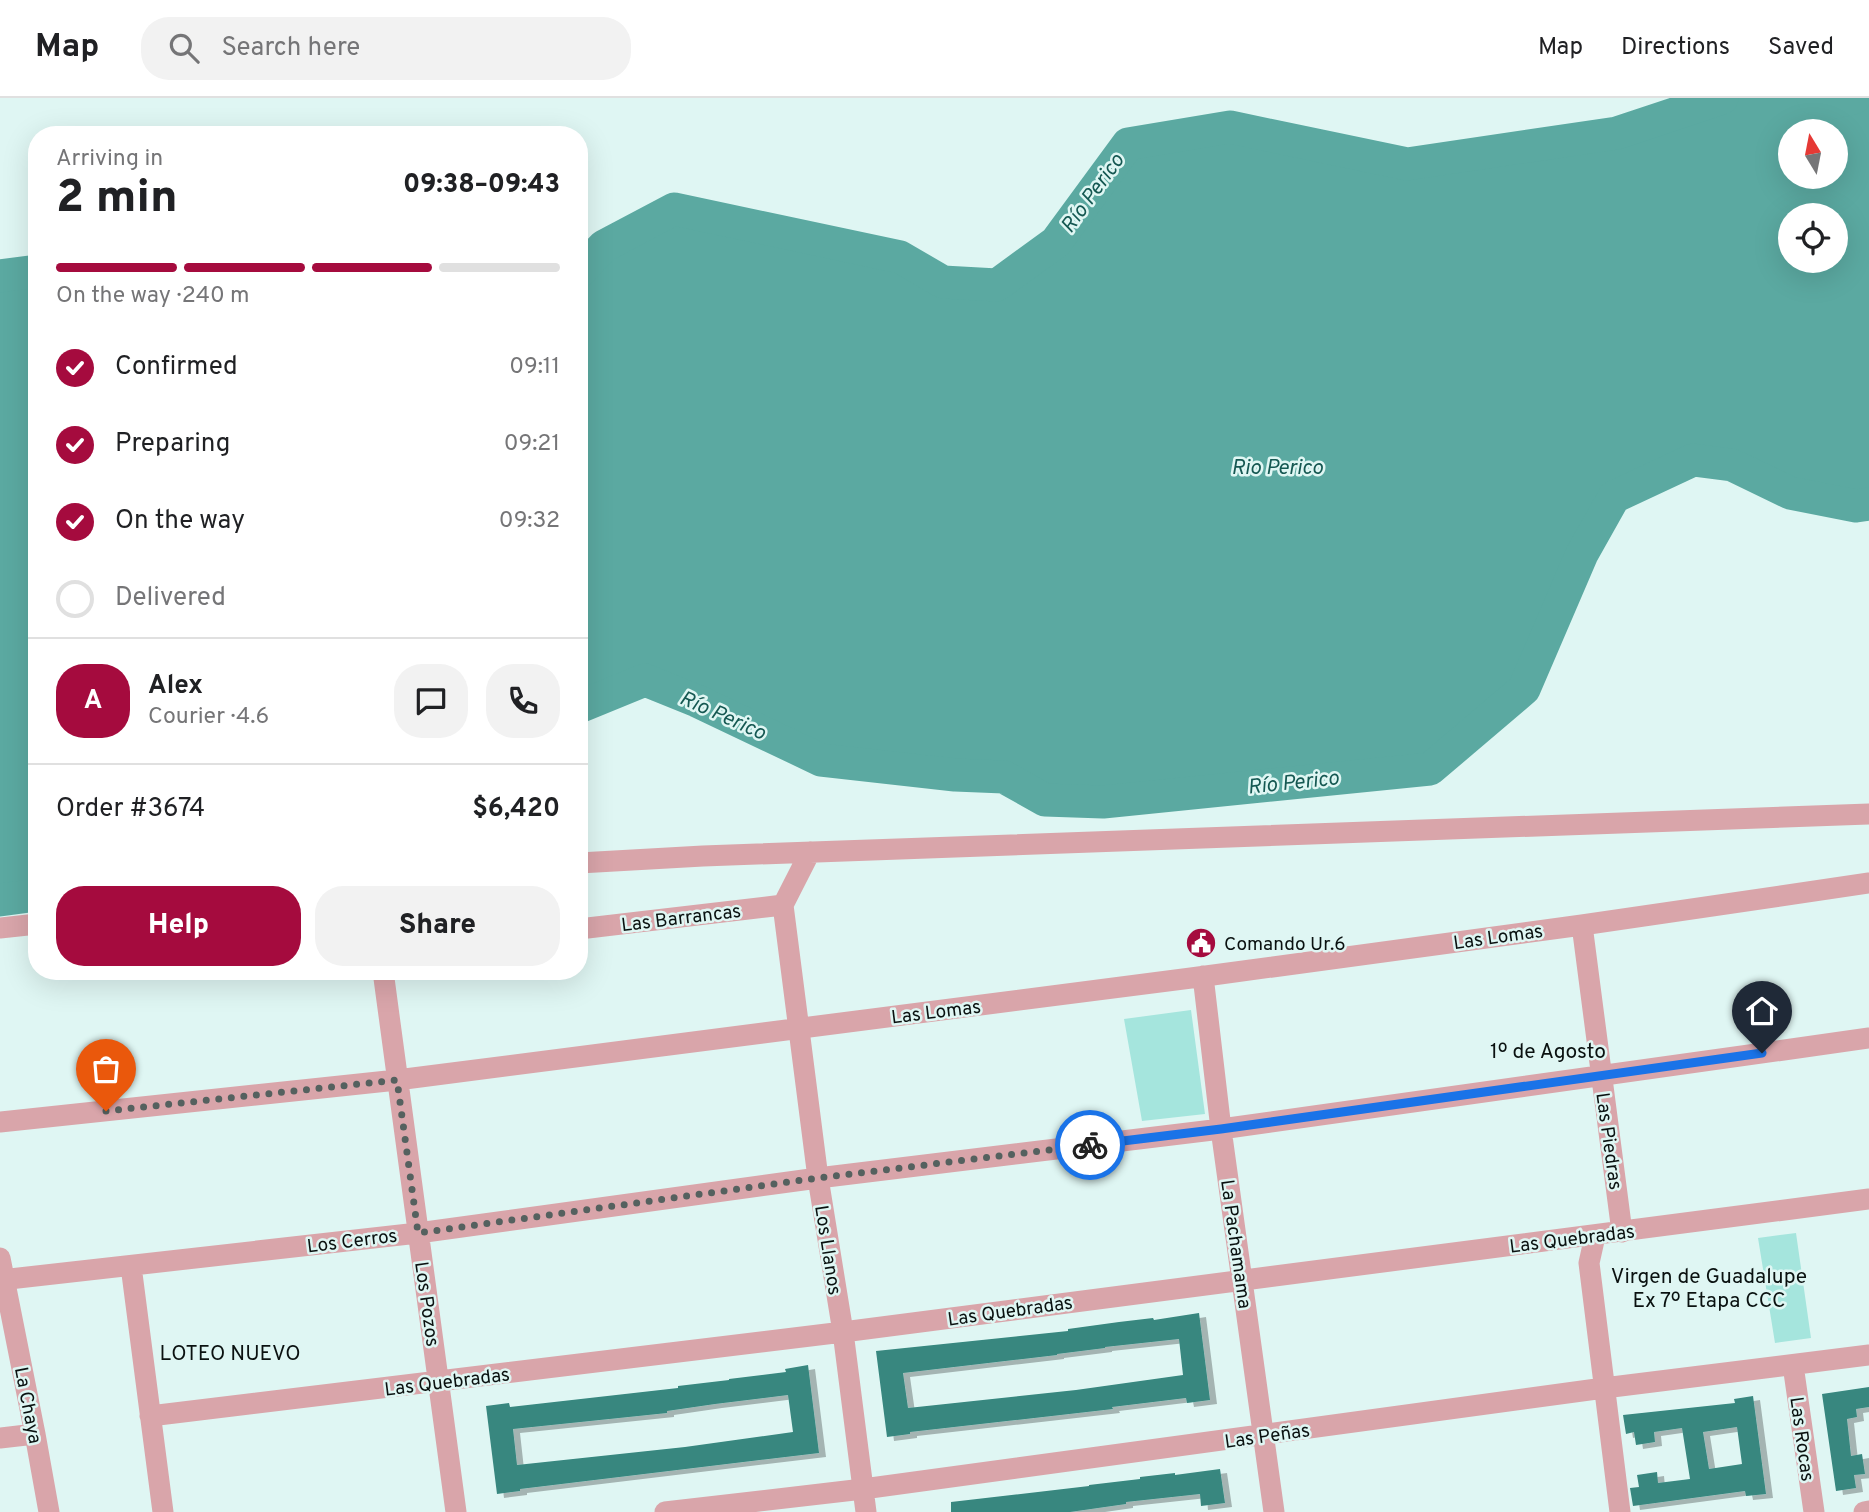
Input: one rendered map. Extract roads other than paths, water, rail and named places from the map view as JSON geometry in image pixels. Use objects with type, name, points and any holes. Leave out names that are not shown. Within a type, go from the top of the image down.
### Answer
[{"type":"street","points":[[588,862],[703,856],[1869,814]]},
{"type":"street","points":[[783,905],[810,852]]},
{"type":"street","name":"Las Lomas","points":[[0,1122],[397,1080],[1203,976],[1869,883]]},
{"type":"street","name":"Las Barrancas","points":[[588,928],[783,905]]},
{"type":"street","name":"Los Llanos","points":[[783,905],[818,1178],[843,1332],[866,1512]]},
{"type":"street","points":[[0,928],[28,925]]},
{"type":"street","name":"Las Piedras","points":[[1582,925],[1622,1231]]},
{"type":"street","name":"La Pachamama","points":[[1203,976],[1221,1129],[1274,1512]]},
{"type":"street","name":"Los Pozos","points":[[384,980],[456,1512]]},
{"type":"street","name":"Los Cerros","points":[[3,1280],[418,1233],[818,1178],[1221,1129],[1869,1038]]},
{"type":"street","name":"Las Quebradas","points":[[150,1416],[843,1332],[1869,1199]]},
{"type":"street","points":[[1595,1236],[1589,1263],[1620,1512]]},
{"type":"street","name":"La Chaya","points":[[0,1258],[49,1512]]},
{"type":"street","points":[[131,1266],[163,1512]]},
{"type":"street","name":"Las Peñas","points":[[665,1512],[863,1489],[1604,1388],[1869,1355]]},
{"type":"street","name":"Las Rocas","points":[[1793,1365],[1814,1512]]},
{"type":"street","points":[[0,1438],[35,1434]]},
{"type":"water","name":"Rio Perico","points":[[1722,98],[1813,98],[1831,103],[1869,98],[1869,504],[1856,506],[1790,493],[1732,465],[1693,460],[1614,497],[1582,554],[1524,689],[1430,769],[1103,802],[1045,800],[1004,777],[955,775],[821,760],[697,701],[645,680],[588,703],[588,263],[604,246],[674,209],[900,257],[943,282],[997,285],[1056,242],[1128,144],[1230,127],[1407,164],[1617,133]]},
{"type":"water","points":[[28,272],[28,896],[0,900],[0,276]]},
{"type":"waterway","name":"Río Perico","points":[[588,263],[604,246],[674,209],[900,257],[943,282],[997,285],[1056,242],[1128,144],[1230,127],[1407,164],[1617,133],[1722,98]]},
{"type":"waterway","name":"Río Perico","points":[[1813,98],[1831,103],[1854,98]]},
{"type":"waterway","name":"Río Perico","points":[[0,276],[28,272]]},
{"type":"waterway","name":"Río Perico","points":[[588,703],[645,680],[697,701],[821,760],[955,775],[1004,777],[1045,800],[1103,802],[1430,769],[1524,689],[1582,554],[1614,497],[1693,460],[1732,465],[1790,493],[1856,506],[1869,504]]},
{"type":"waterway","name":"Río Perico","points":[[0,900],[28,896]]},
{"type":"place","name":"Comando Ur.6","points":[[1201,943]]},
{"type":"district","name":"1º de Agosto","points":[[1548,1051]]},
{"type":"district","name":"Virgen de Guadalupe Ex 7º Etapa CCC","points":[[1709,1288]]},
{"type":"district","name":"LOTEO NUEVO","points":[[230,1353]]}]
